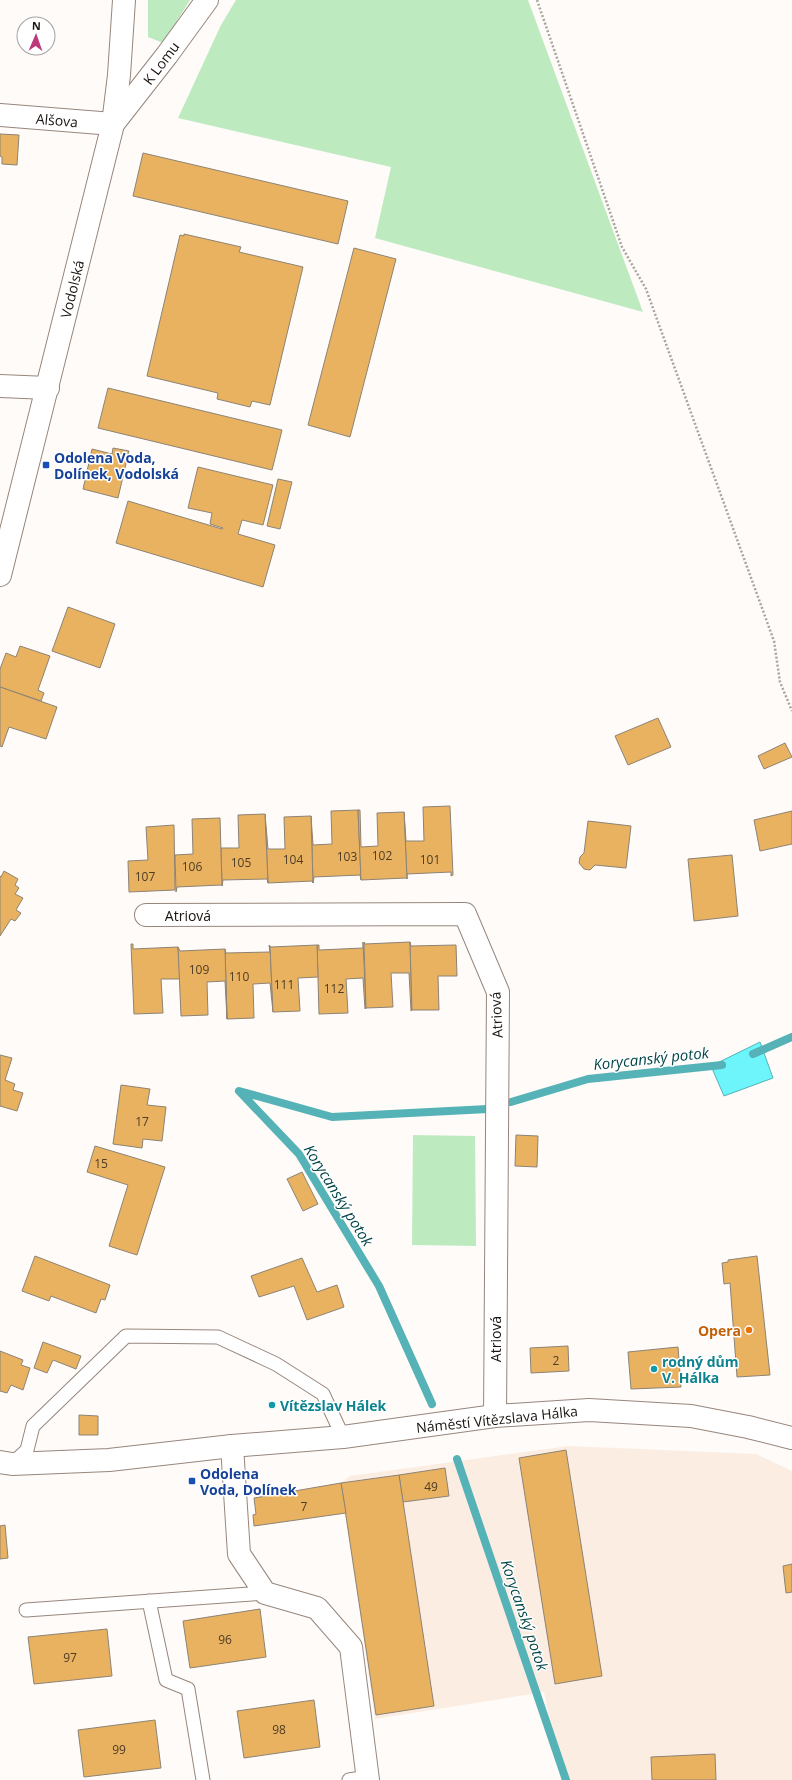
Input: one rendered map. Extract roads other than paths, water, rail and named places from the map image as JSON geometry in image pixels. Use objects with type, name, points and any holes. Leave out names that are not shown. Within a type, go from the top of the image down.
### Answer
[{"type":"street","name":"Vodolská","points":[[0,575],[113,124],[121,48],[124,0]]},
{"type":"street","name":"K Lomu","points":[[113,124],[167,55],[207,0]]},
{"type":"street","name":"Alšova","points":[[0,115],[113,124]]},
{"type":"street","points":[[0,386],[48,388]]},
{"type":"street","name":"Atriová","points":[[146,915],[465,914],[498,992],[495,1416]]},
{"type":"street","name":"Náměstí Vítězslava Hálka","points":[[6,1463],[109,1460],[232,1446],[343,1437],[495,1416],[589,1410],[692,1416],[748,1427],[792,1438]]},
{"type":"street","points":[[232,1446],[239,1554],[265,1593],[317,1608],[351,1647],[362,1779]]},
{"type":"lane","name":"Náměstí Vítězslava Hálka","points":[[6,1463],[27,1450],[33,1426],[126,1336],[218,1337],[225,1340],[276,1364],[323,1394],[343,1437]]},
{"type":"lane","points":[[26,1610],[265,1593]]},
{"type":"lane","points":[[150,1601],[166,1680],[188,1689],[203,1780]]},
{"type":"water","points":[[760,1042],[773,1078],[724,1096],[711,1066]]},
{"type":"waterway","name":"Korycanský potok","points":[[753,1054],[792,1037]]},
{"type":"waterway","name":"Korycanský potok","points":[[511,1102],[588,1079],[722,1065]]},
{"type":"waterway","name":"Korycanský potok","points":[[432,1404],[379,1286],[299,1154],[239,1091],[332,1117],[488,1109]]},
{"type":"waterway","name":"Korycanský potok","points":[[457,1459],[566,1780]]},
{"type":"place","name":"Odolena Voda, Dolínek, Vodolská","points":[[46,465]]},
{"type":"place","name":"Opera","points":[[749,1330]]},
{"type":"place","name":"rodný dům V. Hálka","points":[[654,1369]]},
{"type":"place","name":"Vítězslav Hálek","points":[[272,1405]]},
{"type":"place","name":"Odolena Voda, Dolínek","points":[[192,1481]]}]
